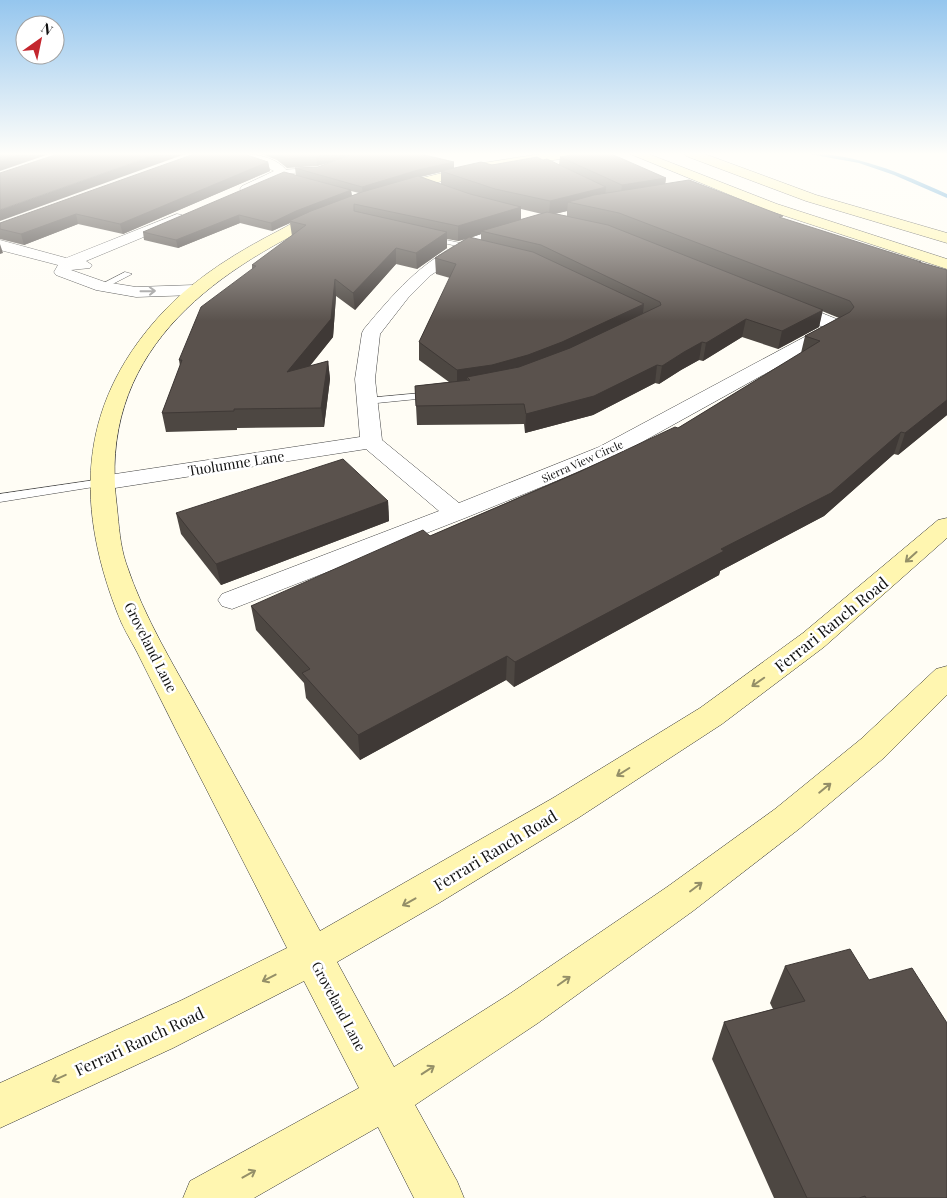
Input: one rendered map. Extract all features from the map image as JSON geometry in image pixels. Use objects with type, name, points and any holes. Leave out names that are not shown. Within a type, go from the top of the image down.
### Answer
[{"type":"main road","name":"Groveland Lane","points":[[339,209],[294,228],[255,248],[194,290],[168,317],[146,344],[128,373],[114,404],[104,443],[102,483],[111,556],[131,613],[440,1198]]},
{"type":"main road","points":[[778,209],[947,264]]},
{"type":"main road","points":[[848,209],[947,237]]},
{"type":"main road","points":[[842,231],[861,246],[947,272]]},
{"type":"main road","name":"Ferrari Ranch Road","points":[[0,1106],[172,1027],[312,956],[427,892],[583,798],[684,733],[766,676],[836,621],[947,524]]},
{"type":"main road","points":[[207,1198],[387,1097],[523,1009],[680,899],[779,825],[873,748],[947,677]]},
{"type":"street","points":[[188,214],[67,263],[62,272],[102,286],[136,292],[194,290]]},
{"type":"street","points":[[232,600],[456,513],[370,442],[365,379],[371,333],[402,294],[425,272],[475,248],[525,219]]},
{"type":"street","points":[[0,245],[67,263],[103,267],[128,274],[159,278],[194,290]]},
{"type":"street","name":"Sierra View Circle","points":[[456,513],[607,452],[838,326],[766,297]]},
{"type":"street","name":"Tuolumne Lane","points":[[102,483],[370,442]]},
{"type":"lane","points":[[418,235],[475,248]]},
{"type":"lane","points":[[102,286],[128,274]]},
{"type":"lane","points":[[367,401],[443,394]]},
{"type":"lane","points":[[0,498],[102,483]]},
{"type":"building","points":[[40,209],[156,209],[120,224],[76,214],[21,234],[0,229],[0,223]]},
{"type":"building","points":[[197,209],[301,209],[271,223],[239,215],[176,240],[143,232]]},
{"type":"building","points":[[317,209],[354,209],[354,211],[447,232],[416,253],[396,248],[353,293],[335,279],[331,319],[287,372],[328,361],[321,408],[234,409],[234,411],[162,413],[182,360],[179,360],[201,307],[256,266],[252,265],[306,225],[289,221]]},
{"type":"building","points":[[377,209],[515,209],[458,226]]},
{"type":"building","points":[[600,209],[764,209],[783,216],[779,217],[947,270],[947,400],[905,433],[901,432],[831,493],[721,549],[724,551],[515,662],[507,656],[358,735],[302,673],[310,669],[251,606],[423,530],[430,536],[579,472],[675,427],[678,428],[820,341],[805,336],[850,312],[854,307],[850,301],[619,213]]},
{"type":"building","points":[[547,212],[608,225],[823,310],[782,331],[746,319],[662,366],[657,365],[594,396],[526,414],[524,404],[416,406],[415,386],[470,380],[467,377],[519,367],[570,348],[661,305],[660,302],[541,245],[481,231]]},
{"type":"building","points":[[469,237],[533,252],[644,304],[562,342],[528,355],[492,365],[457,370],[419,342],[456,264],[435,258]]},
{"type":"building","points":[[343,459],[388,501],[216,564],[176,513]]},
{"type":"building","points":[[850,949],[869,980],[912,968],[947,1023],[947,1198],[866,1198],[865,1196],[859,1198],[807,1198],[724,1022],[805,1001],[785,966]]}]
